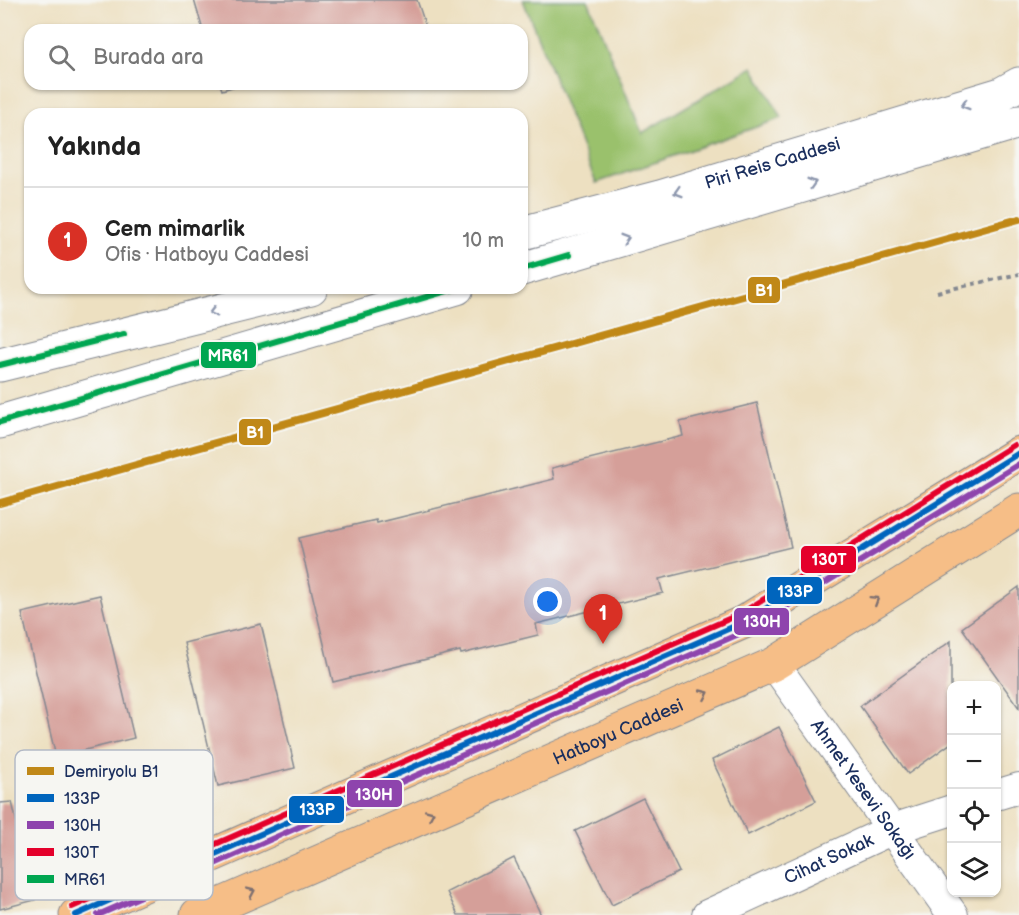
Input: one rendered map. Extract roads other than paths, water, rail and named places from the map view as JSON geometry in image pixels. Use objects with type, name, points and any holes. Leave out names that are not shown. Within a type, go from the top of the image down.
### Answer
[{"type":"main road","points":[[213,855],[744,622],[1019,453]]},
{"type":"main road","name":"Hatboyu Caddesi","points":[[197,915],[774,664],[1019,510]]},
{"type":"main road","points":[[76,915],[110,900]]},
{"type":"street","name":"Piri Reis Caddesi","points":[[528,231],[728,177],[1001,94],[1019,84]]},
{"type":"street","name":"Piri Reis Caddesi","points":[[528,267],[1019,122]]},
{"type":"street","points":[[0,364],[286,294]]},
{"type":"street","points":[[0,422],[437,294]]},
{"type":"street","name":"Ahmet Yesevi Sokağı","points":[[774,664],[953,915]]},
{"type":"street","points":[[1001,793],[1019,788]]},
{"type":"street","name":"Cihat Sokak","points":[[707,915],[893,829],[947,811]]},
{"type":"rail line","name":"B1","points":[[0,503],[1019,219]]},
{"type":"place","name":"Cem mimarlik","points":[[603,644]]}]
